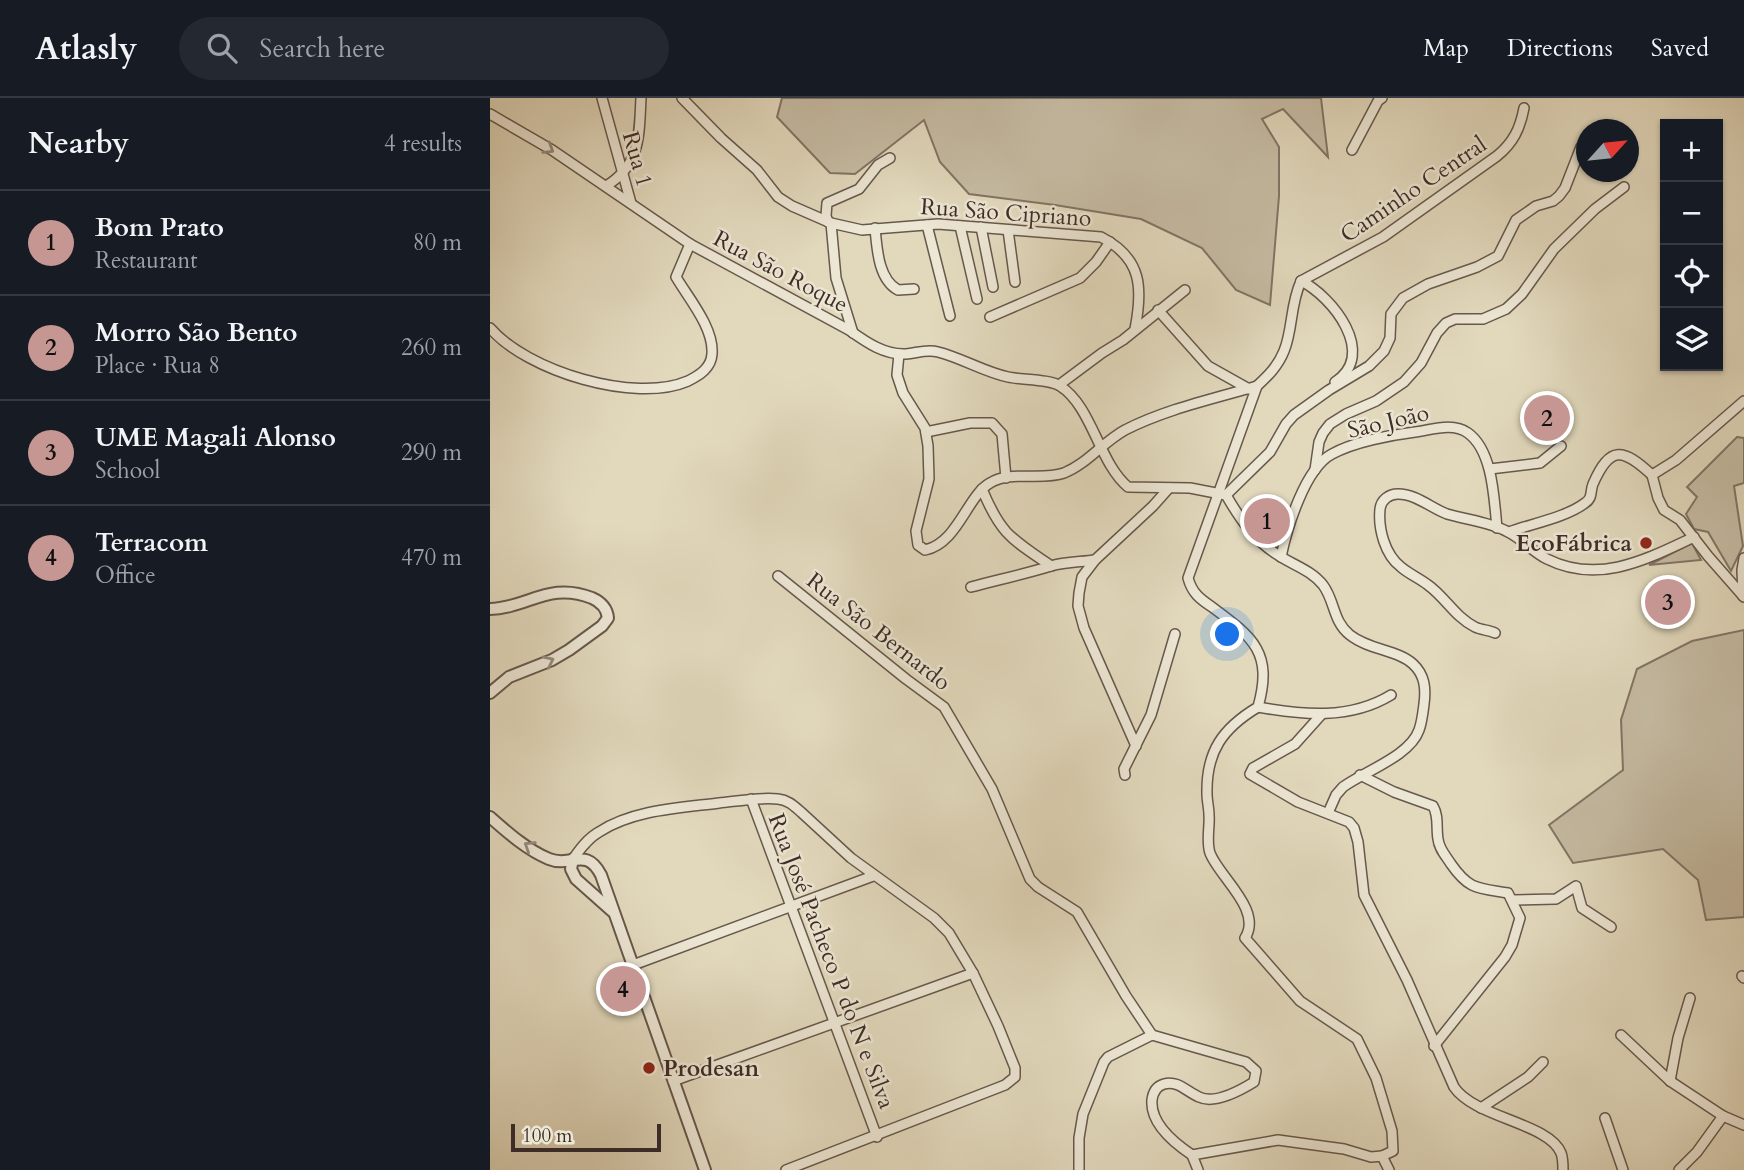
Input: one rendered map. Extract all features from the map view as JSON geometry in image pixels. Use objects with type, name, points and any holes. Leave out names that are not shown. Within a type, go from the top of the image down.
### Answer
[{"type":"street","name":"Rua 1","points":[[602,98],[631,203],[690,244]]},
{"type":"street","points":[[606,186],[622,176],[635,153],[641,98]]},
{"type":"street","name":"Rua São Cipriano","points":[[682,98],[757,170],[778,197],[830,223],[862,230],[927,225],[981,227],[1091,236],[1110,242],[1128,259],[1138,277],[1140,292],[1135,329]]},
{"type":"street","points":[[1352,150],[1382,98]]},
{"type":"street","name":"Caminho Central","points":[[1301,281],[1382,237],[1504,151],[1517,132],[1524,108]]},
{"type":"street","points":[[490,114],[546,146],[631,203]]},
{"type":"street","points":[[853,333],[836,278],[830,223],[826,216],[827,204],[859,189],[878,165],[890,158]]},
{"type":"street","points":[[1222,494],[1270,452],[1294,415],[1368,366],[1384,351],[1390,338],[1391,314],[1410,292],[1498,256],[1516,219],[1559,196],[1576,160]]},
{"type":"street","points":[[1315,470],[1319,442],[1330,424],[1376,401],[1404,382],[1421,363],[1437,333],[1446,323],[1455,319],[1483,319],[1506,309],[1522,294],[1554,249],[1595,209],[1624,187]]},
{"type":"street","points":[[927,225],[950,316]]},
{"type":"street","points":[[960,226],[977,299]]},
{"type":"street","points":[[981,227],[993,287]]},
{"type":"street","points":[[875,228],[880,260],[887,280],[898,290],[914,289]]},
{"type":"street","points":[[1009,230],[1015,282]]},
{"type":"street","points":[[990,317],[1080,278],[1110,242]]},
{"type":"street","name":"Rua São Roque","points":[[490,328],[498,338],[523,355],[553,369],[608,387],[667,387],[685,382],[700,375],[710,363],[712,352],[704,323],[676,277],[690,244],[867,343],[899,354],[932,350],[1005,377],[1059,384]]},
{"type":"street","points":[[899,354],[897,375],[900,384],[926,432],[929,479],[916,531],[918,545],[922,550],[929,550],[947,537],[982,489],[993,481],[1062,474],[1078,467],[1124,431],[1177,410],[1253,388],[1269,374],[1284,352],[1294,301],[1301,281],[1313,287],[1336,310],[1348,330],[1352,345],[1353,355],[1348,368],[1315,402]]},
{"type":"street","points":[[1185,290],[1059,384],[1078,406],[1116,474],[1128,487],[1190,488],[1222,494],[1257,540],[1308,571],[1324,586],[1330,596],[1334,613],[1346,632],[1370,647],[1407,660],[1416,667],[1425,684],[1420,729],[1410,746],[1360,775],[1336,794],[1328,813]]},
{"type":"street","points":[[1158,310],[1208,366],[1253,388]]},
{"type":"street","points":[[1253,388],[1222,494],[1188,578],[1197,597],[1234,623],[1249,638],[1263,660],[1264,684],[1258,707]]},
{"type":"street","points":[[1652,475],[1676,460],[1705,432],[1744,401]]},
{"type":"street","points":[[926,432],[970,423],[992,423],[1002,434],[1006,478]]},
{"type":"street","name":"São João","points":[[1281,557],[1284,540],[1311,474],[1331,454],[1386,436],[1451,427],[1467,432],[1477,442],[1490,469],[1497,528]]},
{"type":"street","points":[[1490,469],[1540,463],[1561,446]]},
{"type":"street","points":[[1509,532],[1586,503],[1592,495],[1592,486],[1602,467],[1609,458],[1623,454],[1652,475],[1661,506],[1680,520],[1743,597]]},
{"type":"street","points":[[1136,746],[1081,617],[1079,593],[1082,577],[1095,560],[1169,488]]},
{"type":"street","points":[[982,489],[997,523],[1009,537],[1051,566]]},
{"type":"street","points":[[1495,633],[1475,627],[1453,611],[1429,586],[1399,566],[1385,545],[1380,507],[1388,496],[1403,494],[1441,512],[1509,532],[1532,551],[1549,560],[1563,566],[1595,571],[1643,561],[1693,537]]},
{"type":"street","points":[[1743,597],[1744,558]]},
{"type":"street","points":[[971,587],[1039,572],[1051,566],[1095,560]]},
{"type":"street","name":"Rua São Bernardo","points":[[778,576],[944,707],[1004,813],[1030,879],[1077,912],[1152,1035]]},
{"type":"street","points":[[490,610],[546,594],[576,593],[595,599],[603,605],[608,618],[602,626],[569,650],[552,660],[509,677],[490,693]]},
{"type":"street","points":[[1125,775],[1124,769],[1151,715],[1175,634]]},
{"type":"street","points":[[1192,1155],[1278,1139],[1344,1149],[1371,1157],[1393,1151],[1392,1131],[1368,1057],[1357,1039],[1346,1029],[1300,1001],[1245,938],[1249,923],[1246,910],[1210,852],[1207,785],[1215,750],[1232,724],[1258,707],[1321,715],[1370,707],[1391,695]]},
{"type":"street","points":[[1321,715],[1295,744],[1253,768],[1250,772],[1253,778],[1318,812],[1328,813],[1349,822],[1354,828],[1364,895],[1407,980],[1434,1046],[1460,1096],[1546,1137],[1561,1152],[1563,1170]]},
{"type":"street","points":[[1360,775],[1394,792],[1433,806],[1441,850],[1463,881],[1470,886],[1510,897],[1556,899],[1576,886],[1582,908],[1612,927]]},
{"type":"street","points":[[612,911],[576,879],[570,869],[582,845],[598,832],[631,817],[673,809],[751,799],[779,799],[789,802],[873,876],[934,918],[960,947],[1015,1068],[1015,1077],[1005,1085],[786,1170]]},
{"type":"street","name":"Rua José Pacheco P do N e Silva","points":[[751,799],[877,1136]]},
{"type":"street","points":[[490,817],[547,858],[558,862],[586,859],[595,864],[705,1170]]},
{"type":"street","points":[[633,965],[873,876]]},
{"type":"street","points":[[1434,1046],[1505,957],[1512,944],[1520,918],[1510,897]]},
{"type":"street","points":[[673,1081],[973,973]]},
{"type":"street","points":[[1670,1081],[1689,998]]},
{"type":"street","points":[[1079,1170],[1079,1138],[1083,1114],[1104,1062],[1108,1057],[1152,1035],[1246,1062],[1256,1071],[1254,1082],[1210,1100],[1198,1097],[1175,1084],[1158,1087],[1153,1095],[1152,1110],[1161,1126],[1192,1155],[1198,1170]]},
{"type":"street","points":[[1621,1035],[1670,1081],[1723,1116],[1744,1125]]},
{"type":"street","points":[[1481,1108],[1528,1077],[1543,1062]]},
{"type":"street","points":[[1679,1170],[1697,1152],[1723,1116]]},
{"type":"street","points":[[1605,1118],[1623,1170]]},
{"type":"street","points":[[1382,1156],[1389,1170]]},
{"type":"shaded area","points":[[782,98],[1321,98],[1328,157],[1283,109],[1262,119],[1279,147],[1279,196],[1270,305],[1236,290],[1202,248],[1141,219],[969,194],[940,162],[924,120],[855,174],[830,173],[777,117]]},
{"type":"shaded area","points":[[1737,437],[1744,438],[1744,483],[1734,486],[1743,546],[1731,571],[1708,532],[1694,529],[1686,514],[1697,497],[1687,487]]},
{"type":"shaded area","points":[[1692,543],[1701,560],[1649,565]]},
{"type":"shaded area","points":[[1744,630],[1744,917],[1706,920],[1698,880],[1663,849],[1573,863],[1549,825],[1623,770],[1621,720],[1637,669],[1692,641]]},
{"type":"place","name":"Morro São Bento","points":[[1547,418]]},
{"type":"place","name":"Bom Prato","points":[[1267,521]]},
{"type":"place","name":"EcoFábrica","points":[[1646,543]]},
{"type":"place","name":"UME Magali Alonso","points":[[1668,602]]},
{"type":"place","name":"Terracom","points":[[623,989]]},
{"type":"place","name":"Prodesan","points":[[649,1068]]}]
